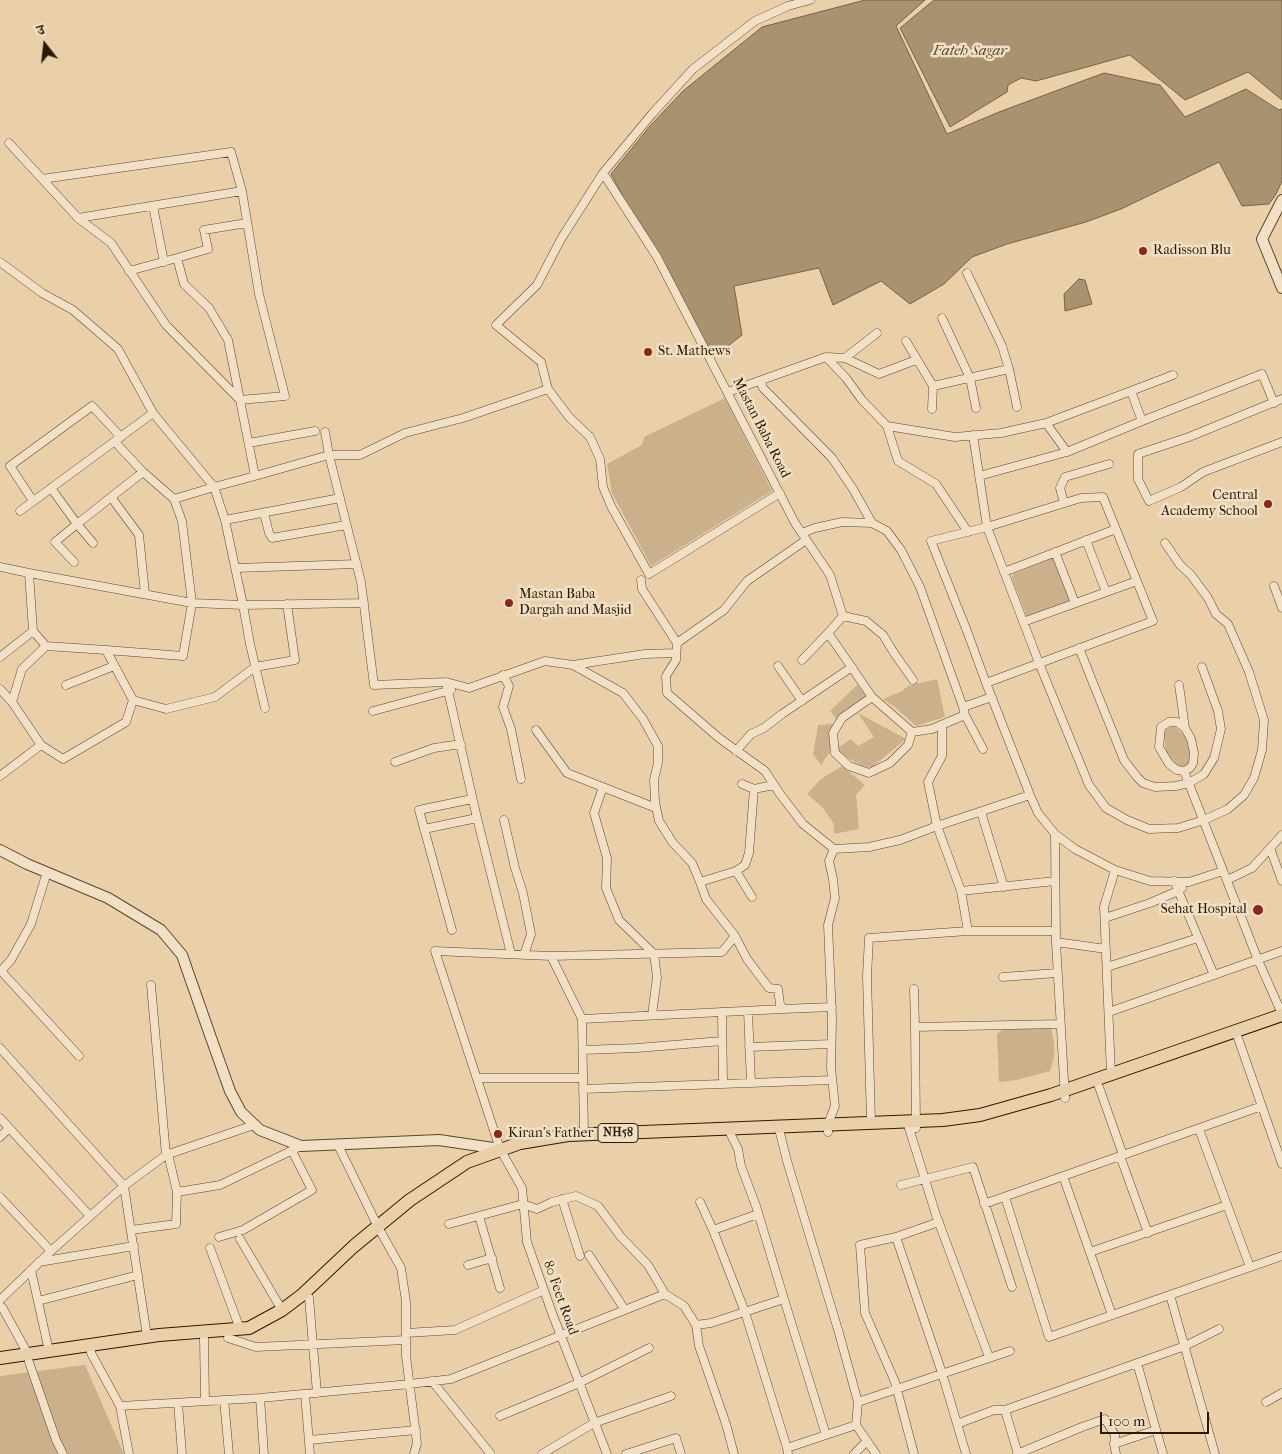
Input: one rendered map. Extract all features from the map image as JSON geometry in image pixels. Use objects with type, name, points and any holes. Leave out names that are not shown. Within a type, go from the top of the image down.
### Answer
[{"type":"highway","name":"NH58","points":[[502,1152],[569,1143],[780,1133],[871,1122],[943,1127],[982,1122],[1065,1094],[1111,1074],[1282,1014]]},
{"type":"highway","name":"NH58","points":[[1065,1094],[1098,1087],[1282,1023]]},
{"type":"highway","name":"NH58","points":[[0,1366],[49,1351],[90,1349],[147,1336],[249,1328],[282,1310],[354,1246],[471,1168],[520,1143],[584,1135],[914,1125]]},
{"type":"highway","name":"NH58","points":[[0,1358],[28,1358],[160,1342],[251,1336],[286,1317],[309,1298],[380,1230]]},
{"type":"street","points":[[780,494],[649,574],[611,506],[603,487],[600,459],[590,437],[569,416],[548,389],[541,362],[496,325],[537,285],[561,239],[603,173],[652,114],[693,69],[755,21],[788,6],[810,0]]},
{"type":"street","points":[[9,143],[78,218],[111,243],[166,325],[240,400]]},
{"type":"street","points":[[42,179],[231,152],[242,191],[259,294],[284,396],[240,400]]},
{"type":"street","name":"Mastan Baba Road","points":[[603,173],[657,257],[780,494],[804,536],[830,575],[843,616]]},
{"type":"street","points":[[78,218],[242,191]]},
{"type":"street","points":[[1282,200],[1262,239],[1282,288]]},
{"type":"street","points":[[153,206],[164,262]]},
{"type":"street","points":[[129,271],[208,249],[204,230],[247,223]]},
{"type":"street","points":[[178,258],[184,284],[209,308],[228,340],[255,476]]},
{"type":"street","points":[[0,262],[42,293],[73,310],[118,349],[153,413],[214,487],[225,520],[265,708]]},
{"type":"street","points":[[967,273],[1002,346],[1017,408]]},
{"type":"street","points":[[942,318],[970,378],[976,408]]},
{"type":"street","points":[[844,358],[877,332]]},
{"type":"street","points":[[906,341],[933,386],[932,409]]},
{"type":"street","points":[[728,392],[826,357],[844,358],[879,374],[916,360]]},
{"type":"street","points":[[826,357],[846,378],[862,400],[887,426],[898,461],[936,484],[968,532]]},
{"type":"street","points":[[933,386],[1009,369]]},
{"type":"street","points":[[979,476],[1067,452],[1262,374],[1274,403]]},
{"type":"street","points":[[887,426],[955,437],[1001,433],[1046,423],[1173,375]]},
{"type":"street","points":[[760,381],[763,388],[832,458],[853,489],[872,523]]},
{"type":"street","points":[[174,499],[328,455],[360,455],[405,433],[463,418],[548,389]]},
{"type":"street","points":[[1131,391],[1142,422]]},
{"type":"street","points":[[1281,445],[1203,472],[1181,487],[1149,501],[1138,479],[1138,454],[1241,418],[1282,400]]},
{"type":"street","points":[[29,573],[33,631],[46,646],[183,656],[192,603],[182,521],[174,499],[143,472],[92,406],[10,466],[33,501]]},
{"type":"street","points":[[20,511],[153,413]]},
{"type":"street","points":[[1046,423],[1067,452]]},
{"type":"street","points":[[249,443],[315,431]]},
{"type":"street","points":[[325,432],[328,455],[357,564],[364,603],[374,685],[446,682],[469,688],[545,661],[573,665],[645,654],[676,654]]},
{"type":"street","points":[[973,435],[987,527],[1039,663],[1089,785],[1106,808],[1127,820],[1149,829],[1178,828],[1204,820],[1228,809],[1244,795],[1254,778],[1262,750],[1264,720],[1249,672],[1228,624],[1216,614],[1208,598],[1165,544]]},
{"type":"street","points":[[1064,503],[1060,488],[1065,478],[1109,464]]},
{"type":"street","points":[[74,562],[55,542],[143,472]]},
{"type":"street","points":[[51,488],[93,543]]},
{"type":"street","points":[[111,497],[139,535],[145,594]]},
{"type":"street","points":[[986,682],[1153,621],[1103,497],[1081,498],[987,527],[930,541],[1038,813],[1056,834],[1075,849],[1115,870],[1150,881],[1189,882]]},
{"type":"street","points":[[225,520],[340,498]]},
{"type":"street","points":[[264,513],[272,538],[346,524]]},
{"type":"street","points":[[677,643],[724,610],[747,581],[815,528],[842,522],[872,523],[886,530],[901,550],[920,587],[965,715],[984,749]]},
{"type":"street","points":[[1004,572],[1116,529]]},
{"type":"street","points":[[1086,540],[1106,592]]},
{"type":"street","points":[[1055,552],[1075,603]]},
{"type":"street","points":[[236,568],[357,564]]},
{"type":"street","points":[[0,567],[192,603],[244,605],[364,603]]},
{"type":"street","points":[[641,580],[642,589],[677,643],[676,660],[666,676],[667,693],[719,738],[765,771],[804,824],[834,849],[869,847],[900,840],[1030,795]]},
{"type":"street","points":[[1023,622],[1137,581]]},
{"type":"street","points":[[1274,586],[1282,608]]},
{"type":"street","points":[[106,650],[133,700],[166,709],[215,697],[255,667],[295,660],[287,604]]},
{"type":"street","points":[[802,660],[843,616],[866,621],[883,635],[913,680]]},
{"type":"street","points":[[0,657],[33,631]]},
{"type":"street","points":[[828,633],[872,697],[912,732]]},
{"type":"street","points":[[12,702],[22,669],[46,646]]},
{"type":"street","points":[[1079,648],[1124,760],[1143,783],[1155,787],[1189,783],[1204,774],[1214,758],[1221,729],[1218,710],[1202,666]]},
{"type":"street","points":[[573,665],[623,693],[643,719],[658,746],[658,763],[654,780],[659,821],[673,843],[692,863],[706,899],[734,936],[747,959],[769,988],[778,989],[780,1004],[783,1009]]},
{"type":"street","points":[[66,685],[114,666]]},
{"type":"street","points":[[778,666],[802,701]]},
{"type":"street","points":[[736,751],[751,734],[764,728],[852,667]]},
{"type":"street","points":[[503,675],[509,686],[503,706],[511,729],[521,779]]},
{"type":"street","points":[[446,682],[510,954],[551,956],[722,952],[734,936]]},
{"type":"street","points":[[1179,685],[1185,728],[1191,739],[1194,753],[1193,763],[1190,768],[1177,770],[1169,764],[1159,747],[1161,727],[1168,722],[1177,722],[1185,728]]},
{"type":"street","points":[[374,711],[448,692],[460,686]]},
{"type":"street","points":[[0,689],[12,702],[41,745],[63,759],[126,722],[133,700]]},
{"type":"street","points":[[872,697],[842,718],[833,733],[835,752],[849,766],[869,773],[890,763],[908,744],[912,732]]},
{"type":"street","points":[[963,707],[992,697]]},
{"type":"street","points":[[912,732],[942,725],[965,715]]},
{"type":"street","points":[[942,725],[942,756],[928,782],[937,826],[961,891],[968,930]]},
{"type":"street","points":[[536,730],[567,773],[656,808]]},
{"type":"street","points":[[395,762],[434,748],[461,744]]},
{"type":"street","points":[[0,776],[41,745]]},
{"type":"street","points":[[1184,770],[1258,960],[1282,1014]]},
{"type":"street","points":[[742,784],[754,789],[774,785]]},
{"type":"street","points":[[603,787],[594,813],[607,858],[606,888],[620,920],[654,954],[658,977],[652,1016]]},
{"type":"street","points":[[700,882],[736,871],[745,865],[749,853],[754,789]]},
{"type":"street","points":[[452,930],[419,810],[472,799]]},
{"type":"street","points":[[981,812],[1004,886]]},
{"type":"street","points":[[424,828],[477,818]]},
{"type":"street","points":[[504,820],[531,934],[524,955]]},
{"type":"street","points":[[1056,834],[1057,973],[1065,1094]]},
{"type":"street","points":[[1227,880],[1252,868],[1282,836]]},
{"type":"street","points":[[1270,848],[1282,878]]},
{"type":"street","points":[[828,1128],[835,1106],[831,1068],[832,1007],[828,925],[835,898],[829,861],[834,849]]},
{"type":"street","points":[[0,850],[108,898],[161,930],[182,954],[230,1091],[241,1112],[260,1130],[296,1148],[312,1190],[243,1230],[219,1237]]},
{"type":"street","points":[[1111,1074],[1104,907],[1115,870]]},
{"type":"street","points":[[736,871],[752,897]]},
{"type":"street","points":[[1105,918],[1178,891],[1189,882],[1223,871]]},
{"type":"street","points":[[47,872],[31,924],[11,960],[0,971],[79,1056]]},
{"type":"street","points":[[1174,881],[1214,975]]},
{"type":"street","points":[[961,891],[1056,882]]},
{"type":"street","points":[[871,1122],[867,976],[869,938],[968,930],[1056,931]]},
{"type":"street","points":[[1107,967],[1198,938]]},
{"type":"street","points":[[1056,942],[1106,948]]},
{"type":"street","name":"80 Feet Road","points":[[510,954],[435,951],[502,1152],[522,1188],[526,1242],[607,1454]]},
{"type":"street","points":[[1109,1012],[1282,951]]},
{"type":"street","points":[[551,956],[582,1019],[584,1135]]},
{"type":"street","points":[[1003,976],[1057,973]]},
{"type":"street","points":[[131,1230],[176,1224],[177,1192],[167,1154],[151,985]]},
{"type":"street","points":[[914,989],[914,1125],[925,1180],[989,1357]]},
{"type":"street","points":[[582,1019],[832,1007]]},
{"type":"street","points":[[748,1011],[750,1083]]},
{"type":"street","points":[[722,1012],[723,1084]]},
{"type":"street","points":[[915,1026],[1060,1024]]},
{"type":"street","points":[[1238,1038],[1282,1164]]},
{"type":"street","points":[[583,1050],[722,1041]]},
{"type":"street","points":[[749,1047],[831,1044]]},
{"type":"street","points":[[0,1048],[124,1186],[147,1336]]},
{"type":"street","points":[[477,1078],[583,1078]]},
{"type":"street","points":[[583,1089],[832,1080]]},
{"type":"street","points":[[1098,1087],[1148,1233]]},
{"type":"street","points":[[984,1204],[1262,1106]]},
{"type":"street","points":[[0,1118],[90,1216]]},
{"type":"street","points":[[62,1454],[28,1358],[0,1304],[51,1251],[124,1186],[167,1154],[254,1125]]},
{"type":"street","points":[[0,1137],[9,1128]]},
{"type":"street","points":[[1199,1128],[1250,1267]]},
{"type":"street","points":[[780,1133],[786,1161],[839,1333],[858,1402],[856,1425],[876,1454]]},
{"type":"street","points":[[730,1135],[738,1149],[741,1166],[758,1214],[826,1435]]},
{"type":"street","points":[[177,1192],[220,1186],[296,1148],[439,1140],[502,1152]]},
{"type":"street","points":[[338,1145],[380,1230],[402,1268],[406,1302],[406,1356],[417,1443],[414,1454]]},
{"type":"street","points":[[901,1185],[973,1168],[1012,1287]]},
{"type":"street","points":[[1063,1176],[1112,1315]]},
{"type":"street","points":[[449,1224],[523,1204],[538,1209],[562,1199],[576,1196],[598,1206],[621,1237],[648,1265],[665,1294],[684,1306],[696,1324],[700,1346],[734,1454]]},
{"type":"street","points":[[1005,1196],[1049,1337],[1282,1256]]},
{"type":"street","points":[[0,1197],[51,1251]]},
{"type":"street","points":[[562,1199],[580,1256]]},
{"type":"street","points":[[700,1202],[745,1312],[788,1451],[856,1425]]},
{"type":"street","points":[[1090,1252],[1227,1205]]},
{"type":"street","points":[[713,1230],[758,1214]]},
{"type":"street","points":[[479,1216],[500,1288]]},
{"type":"street","points":[[914,1454],[895,1382],[865,1313],[860,1245],[896,1237],[939,1222]]},
{"type":"street","points":[[896,1237],[942,1373],[966,1454]]},
{"type":"street","points":[[240,1239],[282,1310]]},
{"type":"street","points":[[39,1262],[134,1246]]},
{"type":"street","points":[[210,1248],[240,1329]]},
{"type":"street","points":[[589,1255],[625,1310]]},
{"type":"street","points":[[468,1265],[492,1258]]},
{"type":"street","points":[[31,1270],[49,1351]]},
{"type":"street","points":[[38,1301],[138,1275]]},
{"type":"street","points":[[228,1338],[256,1347],[314,1345],[406,1337],[455,1330],[544,1290]]},
{"type":"street","points":[[120,1406],[260,1398],[451,1379],[665,1294]]},
{"type":"street","points":[[1170,1295],[1215,1454]]},
{"type":"street","points":[[309,1298],[317,1393]]},
{"type":"street","points":[[696,1324],[711,1323],[784,1299]]},
{"type":"street","points":[[957,1424],[994,1410],[1005,1410],[1184,1346],[1219,1329]]},
{"type":"street","points":[[204,1339],[205,1401]]},
{"type":"street","points":[[500,1416],[579,1383],[648,1348]]},
{"type":"street","points":[[90,1349],[120,1406],[129,1454]]},
{"type":"street","points":[[858,1402],[1010,1351]]},
{"type":"street","points":[[1137,1363],[1163,1454]]},
{"type":"street","points":[[432,1381],[490,1453]]},
{"type":"street","points":[[1266,1402],[1282,1393]]},
{"type":"street","points":[[305,1394],[310,1454]]},
{"type":"street","points":[[542,1454],[594,1423],[671,1396]]},
{"type":"street","points":[[260,1398],[264,1454]]},
{"type":"street","points":[[224,1400],[229,1454]]},
{"type":"street","points":[[178,1402],[182,1454]]},
{"type":"street","points":[[1005,1410],[1018,1454],[1105,1419],[1115,1435],[1116,1454]]},
{"type":"street","points":[[309,1440],[416,1430]]},
{"type":"street","points":[[1114,1444],[1156,1430]]},
{"type":"street","points":[[626,1454],[676,1438],[681,1454]]},
{"type":"street","points":[[854,1454],[867,1441]]},
{"type":"shaded area","points":[[725,398],[772,491],[651,566],[612,493],[607,464],[642,445],[644,437]]},
{"type":"shaded area","points":[[1056,557],[1071,602],[1027,617],[1012,578],[1013,574]]},
{"type":"shaded area","points":[[937,679],[945,717],[916,726],[883,699],[902,691],[908,686]]},
{"type":"shaded area","points":[[857,685],[867,696],[837,720],[830,711]]},
{"type":"shaded area","points":[[858,713],[906,739],[871,768],[860,765],[835,750],[851,739],[858,746],[874,737]]},
{"type":"shaded area","points":[[833,724],[830,752],[821,765],[813,754],[818,725]]},
{"type":"shaded area","points":[[1174,726],[1190,744],[1190,764],[1184,770],[1178,767],[1166,752],[1164,733],[1166,729]]},
{"type":"shaded area","points":[[842,766],[865,785],[856,795],[859,829],[834,834],[834,824],[823,808],[807,794],[821,779]]},
{"type":"shaded area","points":[[1040,1026],[1051,1028],[1054,1042],[1054,1057],[1050,1071],[1017,1080],[999,1082],[997,1034],[1003,1029]]},
{"type":"shaded area","points":[[85,1365],[124,1454],[0,1454],[0,1376]]},
{"type":"water","points":[[865,0],[925,0],[896,26],[947,134],[999,112],[1104,73],[1160,85],[1185,117],[1246,89],[1279,110],[1282,109],[1282,181],[1269,204],[1242,206],[1219,162],[1121,209],[1086,222],[1007,244],[972,257],[944,284],[910,304],[881,281],[833,305],[819,268],[734,286],[742,335],[711,359],[611,174],[650,126],[683,91],[762,27]]},
{"type":"water","name":"Fateh Sagar","points":[[934,0],[1282,0],[1282,100],[1248,72],[1185,100],[1130,55],[1036,81],[1021,78],[1008,85],[1007,92],[950,127],[900,28]]},
{"type":"water","points":[[1079,279],[1085,280],[1092,304],[1065,311],[1064,294]]},
{"type":"place","name":"Radisson Blu","points":[[1143,251]]},
{"type":"place","name":"St. Mathews","points":[[648,352]]},
{"type":"place","name":"Central Academy School","points":[[1268,504]]},
{"type":"place","name":"Mastan Baba Dargah and Masjid","points":[[509,603]]},
{"type":"place","name":"Sehat Hospital","points":[[1258,910]]},
{"type":"place","name":"Kiran's Father","points":[[498,1134]]}]
